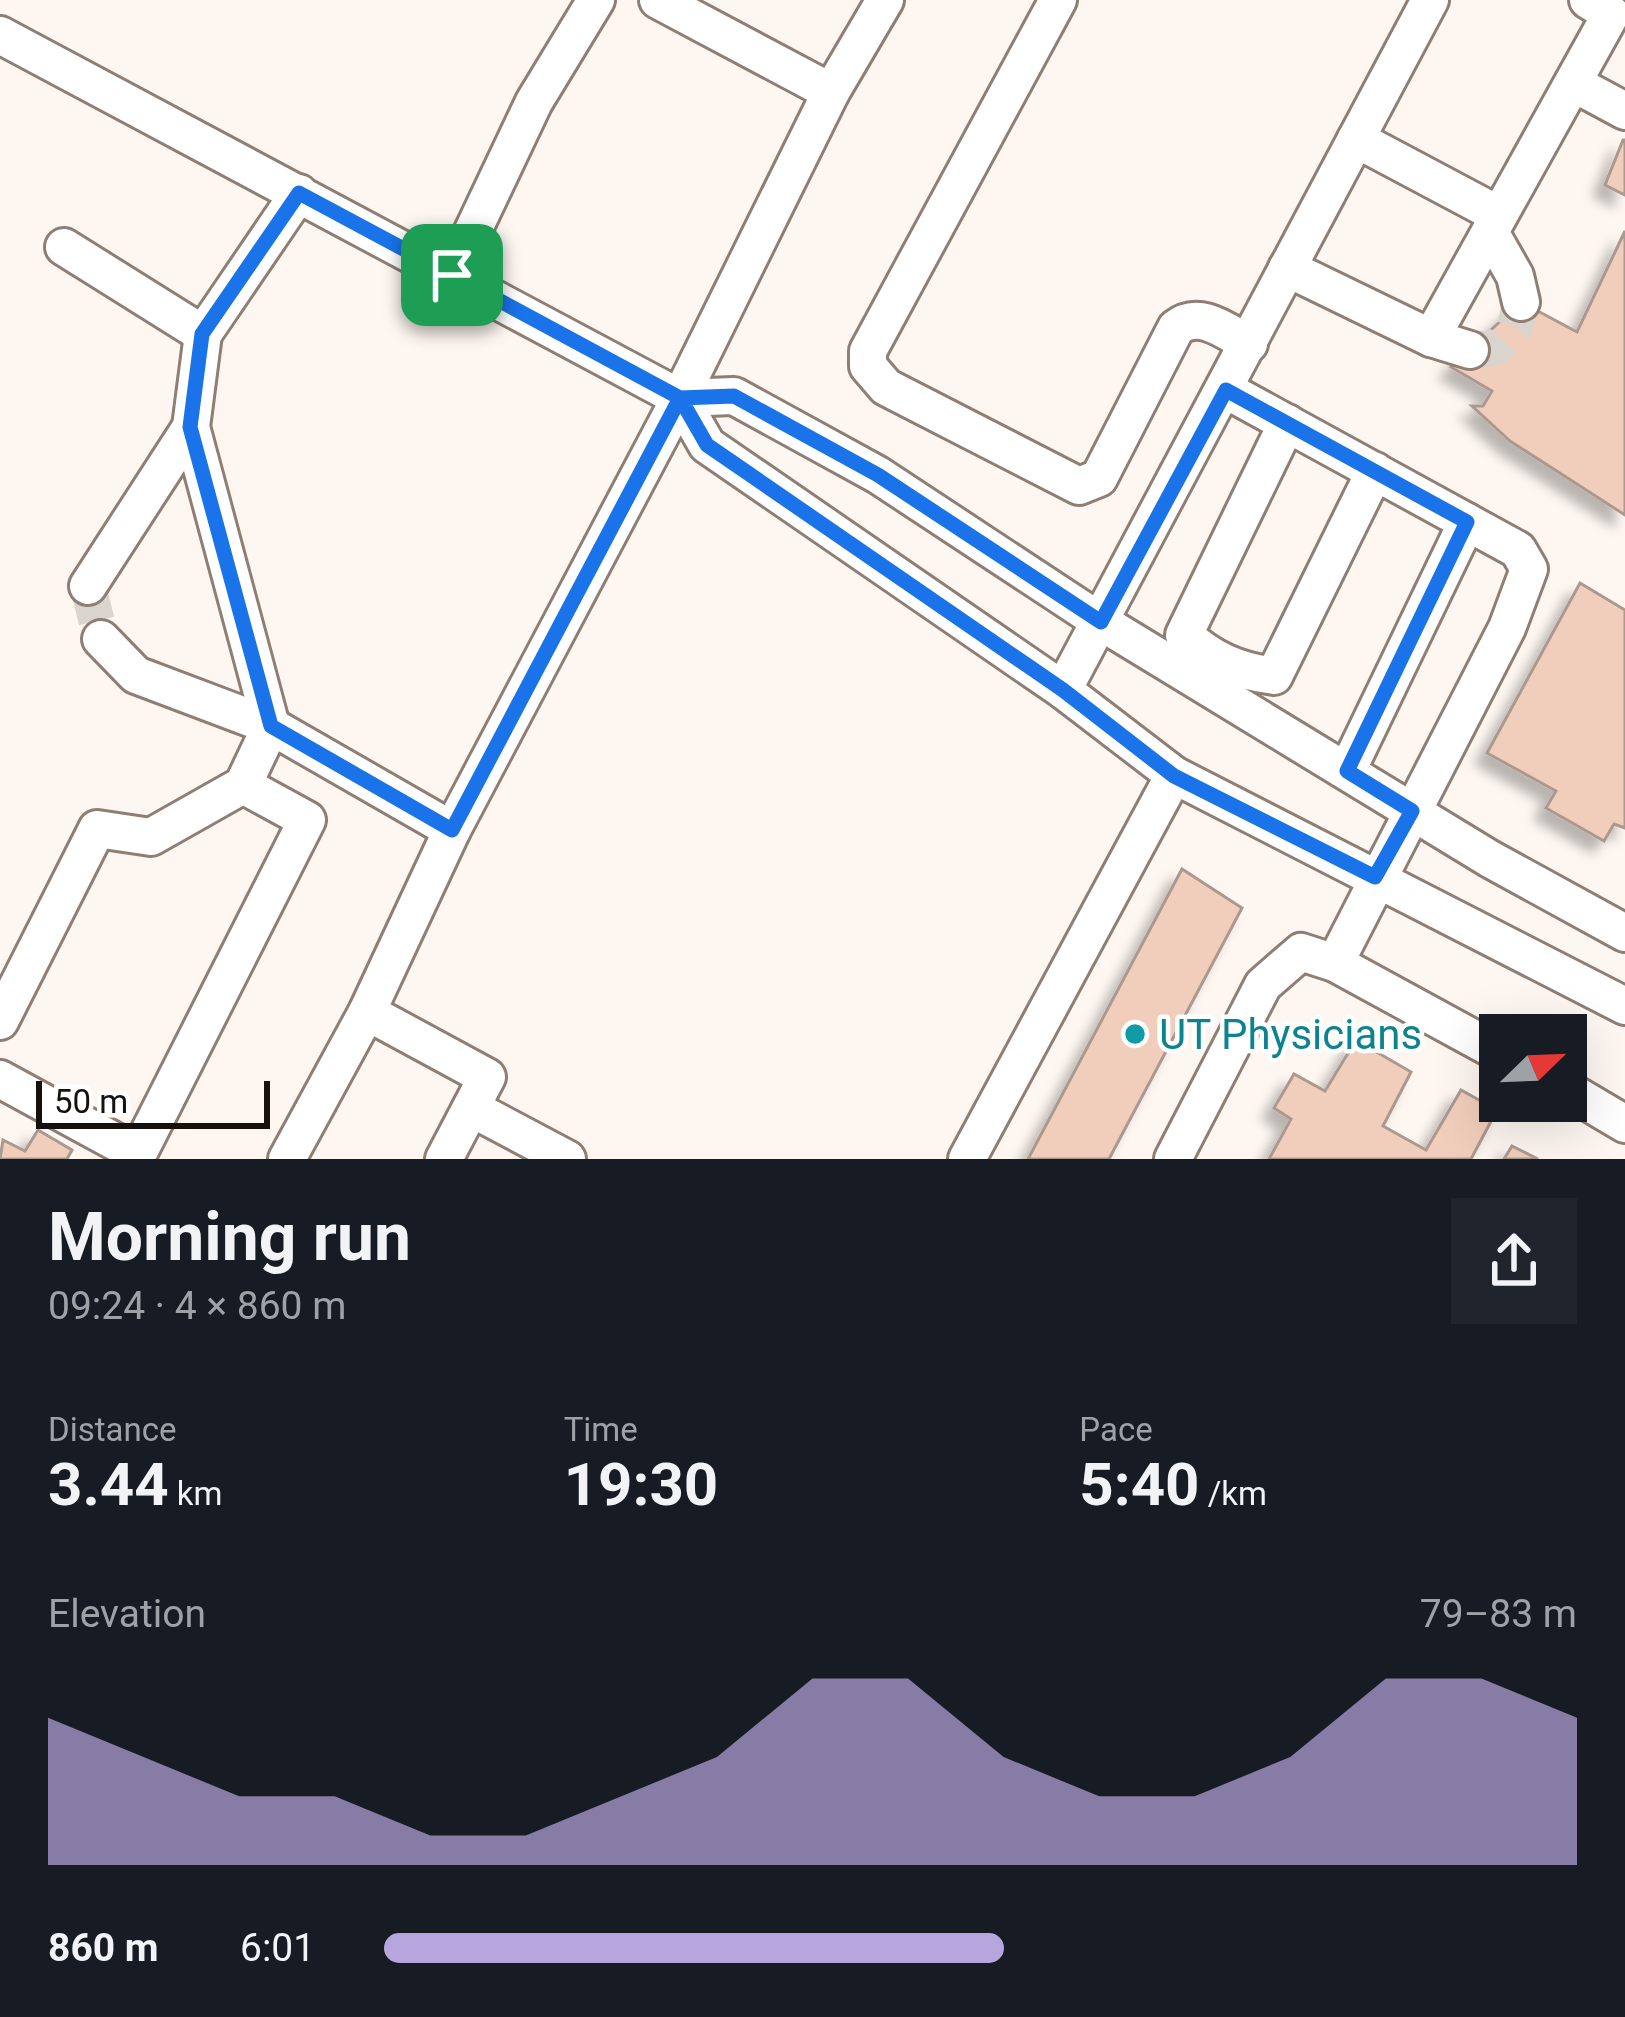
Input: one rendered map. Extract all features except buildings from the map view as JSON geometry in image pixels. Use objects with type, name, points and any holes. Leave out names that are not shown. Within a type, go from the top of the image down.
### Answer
[{"type":"street","points":[[452,275],[534,102],[596,0]]},
{"type":"street","points":[[658,0],[831,92]]},
{"type":"street","points":[[287,1159],[367,1012],[452,830],[680,398],[831,92],[885,0]]},
{"type":"street","points":[[1058,0],[868,351],[868,366],[886,387],[1079,486],[1099,478],[1183,322],[1208,322],[1249,344]]},
{"type":"street","points":[[1063,690],[1430,0]]},
{"type":"street","points":[[1431,338],[1611,14],[1588,0]]},
{"type":"street","points":[[0,35],[680,398],[734,396],[878,475],[1101,622],[1412,811],[1625,933]]},
{"type":"street","points":[[1573,83],[1625,111]]},
{"type":"street","points":[[1356,139],[1495,224],[1521,302]]},
{"type":"street","points":[[0,1022],[97,829],[151,837],[243,785],[271,726],[190,427],[202,334],[299,193]]},
{"type":"street","points":[[64,247],[202,334]]},
{"type":"street","points":[[1287,268],[1431,338],[1470,350]]},
{"type":"street","points":[[1226,390],[1518,550],[1528,569],[1507,628],[1375,877],[1335,963]]},
{"type":"street","points":[[680,398],[707,445],[1063,690],[1174,776],[1625,1006]]},
{"type":"street","points":[[1287,423],[1184,635],[1204,653],[1240,671],[1274,676],[1375,471]]},
{"type":"street","points":[[88,586],[190,427]]},
{"type":"street","points":[[1347,771],[1467,522]]},
{"type":"street","points":[[101,639],[136,675],[271,726],[452,830]]},
{"type":"street","points":[[968,1159],[1174,776]]},
{"type":"street","points":[[0,1079],[138,1154],[307,820],[243,785]]},
{"type":"street","points":[[1173,1159],[1263,985],[1301,952],[1335,963],[1479,1042]]},
{"type":"street","points":[[367,1012],[487,1077],[444,1159]]},
{"type":"street","points":[[1587,1102],[1625,1124]]},
{"type":"street","points":[[471,1108],[566,1159]]},
{"type":"tunnel","points":[[1470,350],[1495,348],[1515,326],[1521,302]]},
{"type":"tunnel","points":[[88,586],[101,639]]},
{"type":"place","name":"UT Physicians","points":[[1135,1034]]},
{"type":"route","points":[[452,275],[299,193],[202,334],[190,427],[271,726],[452,830],[680,398],[734,396],[878,475],[1101,622],[1226,390],[1467,522],[1347,771],[1412,811],[1375,877],[1174,776],[1063,690],[707,445],[680,398],[452,275]]}]
